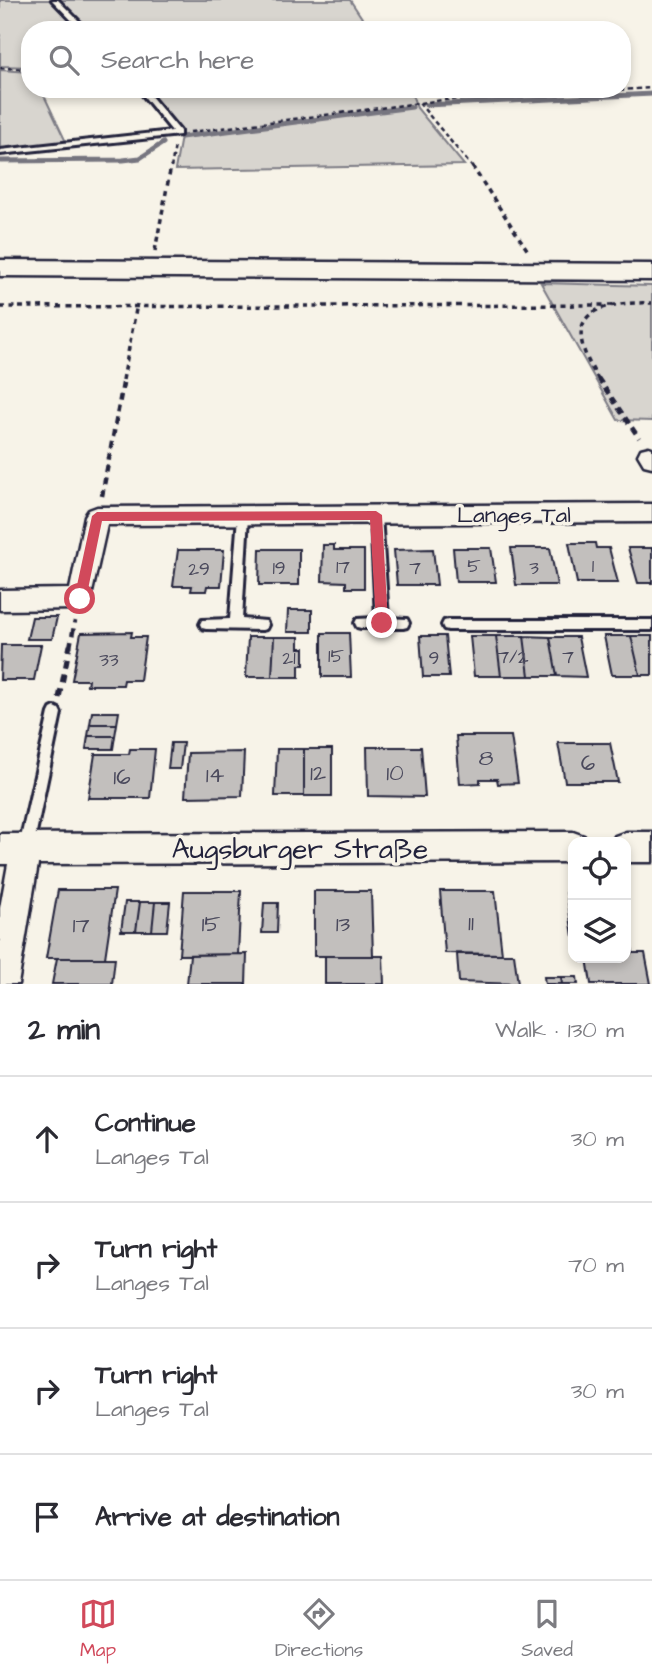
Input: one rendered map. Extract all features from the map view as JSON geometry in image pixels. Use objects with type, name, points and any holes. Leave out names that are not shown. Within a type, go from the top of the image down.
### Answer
[{"type":"main road","points":[[0,268],[652,272]]},
{"type":"street","name":"Langes Tal","points":[[97,516],[652,513]]},
{"type":"street","points":[[0,600],[80,599],[97,516]]},
{"type":"street","name":"Augsburger Straße","points":[[13,849],[568,847]]},
{"type":"street","points":[[631,847],[652,847]]},
{"type":"street","points":[[2,984],[13,849]]},
{"type":"lane","points":[[55,0],[76,21]]},
{"type":"lane","points":[[148,98],[177,133]]},
{"type":"lane","points":[[0,152],[177,133]]},
{"type":"lane","points":[[376,515],[382,623]]},
{"type":"lane","points":[[236,624],[243,516]]},
{"type":"lane","points":[[361,623],[403,623]]},
{"type":"lane","points":[[206,624],[262,625]]},
{"type":"lane","points":[[448,625],[652,625]]},
{"type":"lane","points":[[13,849],[55,713]]},
{"type":"path","points":[[0,68],[21,69]]},
{"type":"path","points":[[631,89],[652,88]]},
{"type":"path","points":[[152,268],[177,133],[419,103],[497,98]]},
{"type":"path","points":[[419,103],[472,164],[508,212],[528,251]]},
{"type":"path","points":[[0,307],[137,304],[652,303]]},
{"type":"path","points":[[97,516],[137,304]]},
{"type":"path","points":[[613,304],[592,312],[580,328],[580,347],[651,457]]},
{"type":"path","points":[[55,713],[80,599]]},
{"type":"shaded area","points":[[0,0],[50,0],[71,21],[21,21],[21,67],[0,66]]},
{"type":"shaded area","points":[[59,0],[350,0],[364,21],[80,21]]},
{"type":"shaded area","points":[[0,70],[21,71],[21,98],[45,98],[67,144],[0,149]]},
{"type":"shaded area","points":[[154,98],[413,98],[417,108],[464,165],[175,170],[182,131]]},
{"type":"shaded area","points":[[541,283],[652,286],[652,421],[618,420]]},
{"type":"building","points":[[569,543],[595,543],[596,548],[609,548],[618,583],[577,583]]},
{"type":"building","points":[[323,545],[334,545],[334,550],[364,550],[364,588],[346,588],[346,582],[322,581]]},
{"type":"building","points":[[453,548],[491,548],[496,582],[456,582]]},
{"type":"building","points":[[511,548],[550,548],[557,585],[516,585]]},
{"type":"building","points":[[628,548],[652,548],[652,583],[638,583]]},
{"type":"building","points":[[260,549],[299,549],[299,585],[259,585]]},
{"type":"building","points":[[433,549],[437,585],[397,585],[394,550]]},
{"type":"building","points":[[178,550],[224,550],[221,586],[207,586],[206,591],[191,591],[192,586],[173,586]]},
{"type":"building","points":[[288,610],[312,610],[312,632],[287,632]]},
{"type":"building","points":[[32,617],[57,617],[52,639],[27,639]]},
{"type":"building","points":[[132,632],[131,637],[146,637],[140,680],[124,680],[123,685],[87,685],[88,680],[72,680],[81,633]]},
{"type":"building","points":[[322,633],[349,633],[351,677],[322,677]]},
{"type":"building","points":[[420,636],[445,636],[449,677],[423,677]]},
{"type":"building","points":[[470,636],[496,636],[501,676],[474,676]]},
{"type":"building","points":[[496,636],[524,636],[529,676],[501,676]]},
{"type":"building","points":[[524,636],[550,637],[557,676],[529,676]]},
{"type":"building","points":[[604,636],[631,636],[640,675],[612,675]]},
{"type":"building","points":[[631,636],[652,636],[652,675],[640,675]]},
{"type":"building","points":[[248,637],[274,637],[272,677],[246,677]]},
{"type":"building","points":[[274,637],[299,637],[299,648],[304,648],[304,665],[299,665],[299,677],[272,677]]},
{"type":"building","points":[[550,637],[578,637],[586,677],[557,676]]},
{"type":"building","points":[[1,645],[41,645],[34,680],[0,680]]},
{"type":"building","points":[[92,712],[119,712],[117,724],[90,724]]},
{"type":"building","points":[[90,724],[117,724],[115,736],[88,736]]},
{"type":"building","points":[[88,736],[115,736],[113,749],[86,749]]},
{"type":"building","points":[[456,736],[511,736],[518,783],[498,784],[497,779],[480,779],[480,783],[460,784]]},
{"type":"building","points":[[171,743],[183,743],[180,769],[168,769]]},
{"type":"building","points":[[558,743],[610,743],[618,782],[565,782]]},
{"type":"building","points":[[367,747],[421,747],[425,797],[368,796]]},
{"type":"building","points":[[130,749],[155,749],[150,798],[88,798],[95,754],[129,754]]},
{"type":"building","points":[[277,749],[304,749],[304,796],[275,796]]},
{"type":"building","points":[[304,749],[332,749],[332,796],[304,796]]},
{"type":"building","points":[[244,752],[242,796],[185,797],[188,753]]},
{"type":"building","points":[[58,890],[115,890],[105,958],[46,958]]},
{"type":"building","points":[[184,891],[241,891],[238,954],[179,955]]},
{"type":"building","points":[[314,891],[371,891],[373,956],[314,956]]},
{"type":"building","points":[[440,891],[495,891],[502,954],[445,953]]},
{"type":"building","points":[[125,902],[140,902],[136,931],[121,931]]},
{"type":"building","points":[[140,902],[155,902],[152,931],[136,931]]},
{"type":"building","points":[[155,902],[170,902],[167,931],[152,931]]},
{"type":"building","points":[[264,903],[278,903],[277,933],[262,933]]},
{"type":"building","points":[[631,953],[645,953],[651,984],[591,984],[588,963],[631,963]]},
{"type":"building","points":[[247,954],[246,984],[187,984],[190,955]]},
{"type":"building","points":[[457,954],[514,954],[518,984],[459,982]]},
{"type":"building","points":[[325,956],[383,956],[384,984],[325,984]]},
{"type":"building","points":[[57,958],[115,958],[112,984],[52,984]]},
{"type":"building","points":[[544,977],[561,977],[562,984],[545,984]]},
{"type":"building","points":[[561,977],[577,977],[578,984],[562,984]]},
{"type":"waterway","points":[[631,95],[652,94]]},
{"type":"waterway","points":[[426,105],[570,98]]},
{"type":"waterway","points":[[181,137],[412,107]]},
{"type":"waterway","points":[[0,161],[123,160],[140,158],[163,143]]},
{"type":"route","points":[[80,599],[97,516],[376,515],[382,623]]}]
